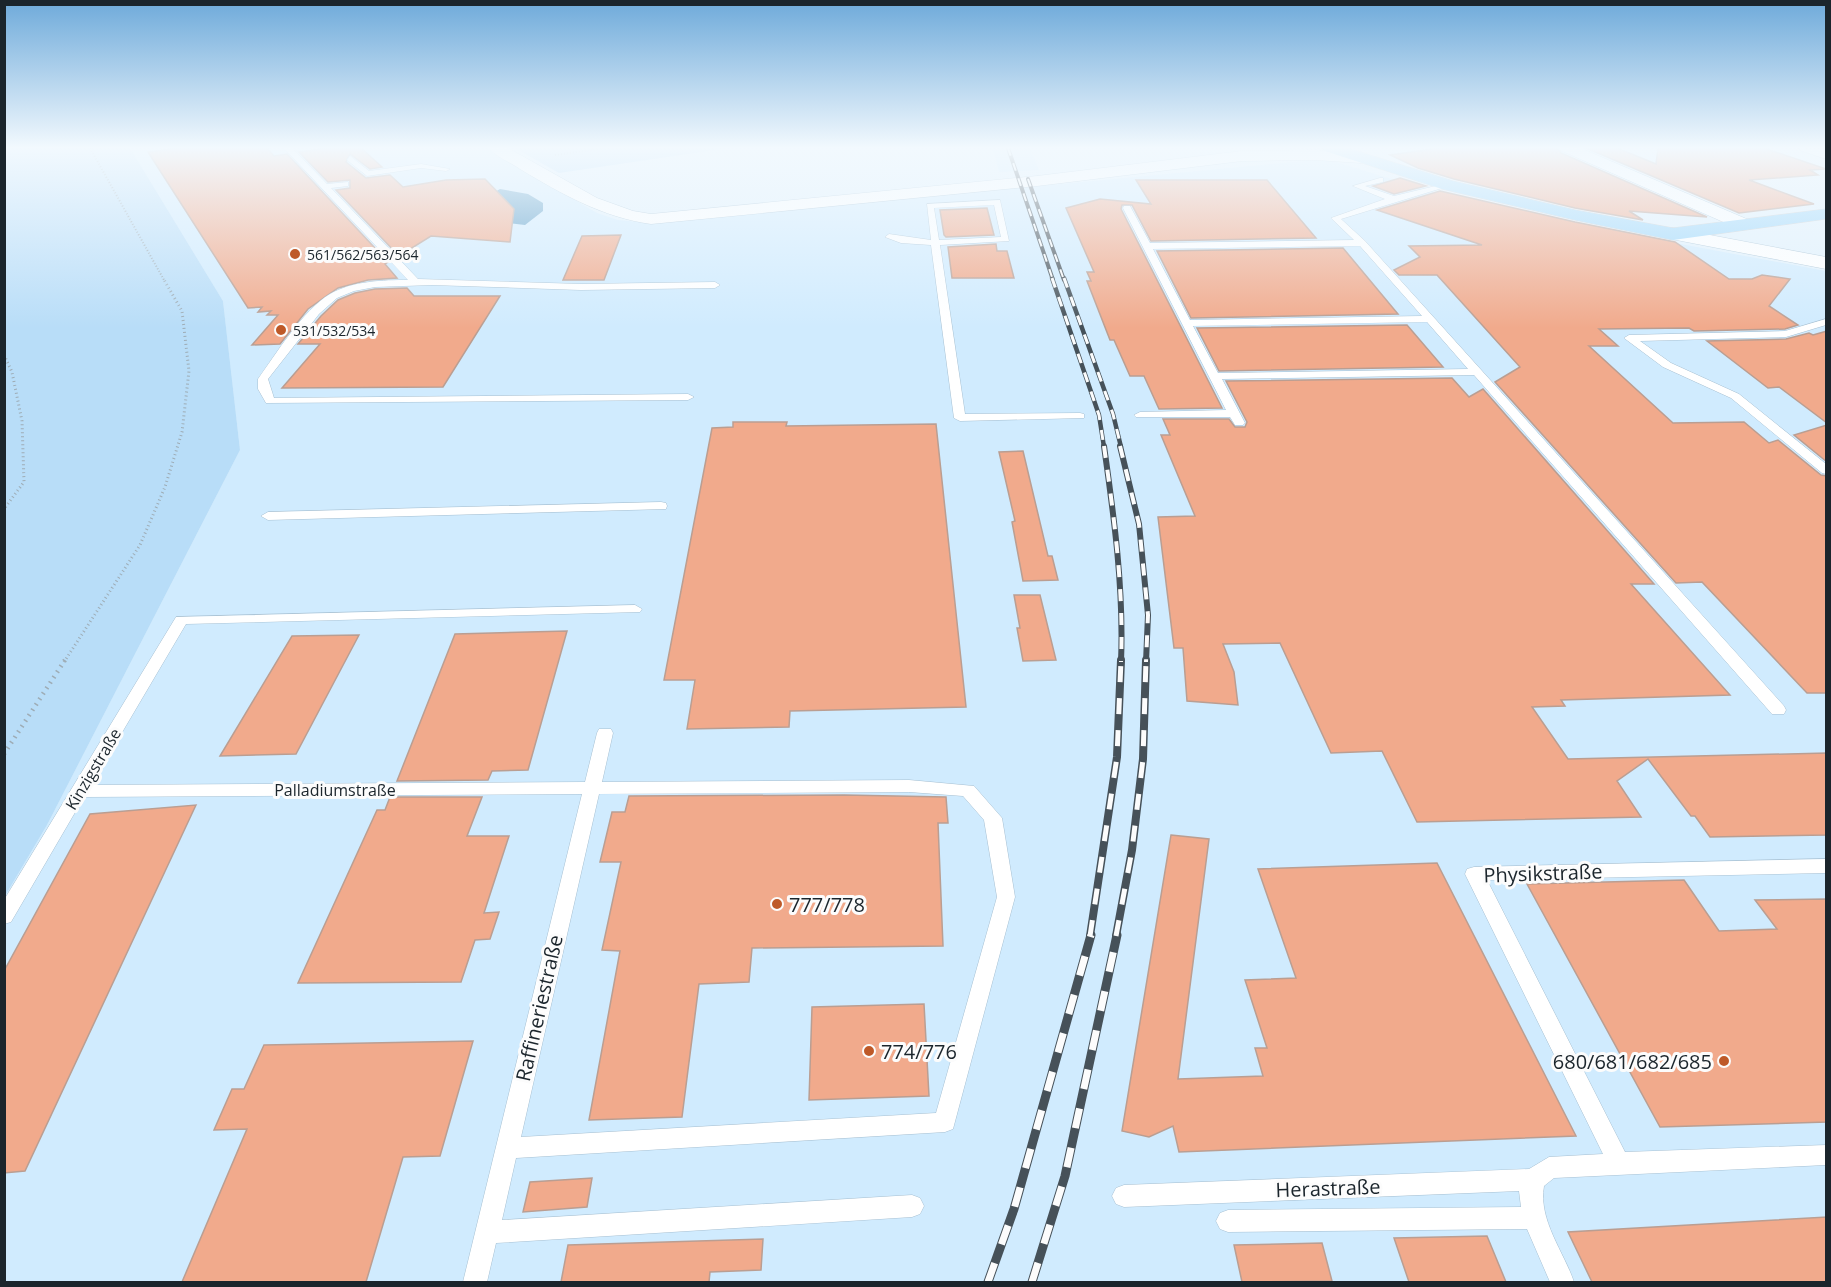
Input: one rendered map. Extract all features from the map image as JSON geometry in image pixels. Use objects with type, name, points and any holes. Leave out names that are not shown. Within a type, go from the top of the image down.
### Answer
[{"type":"main road","points":[[1546,208],[1827,263]]},
{"type":"main road","points":[[1673,234],[1827,214]]},
{"type":"street","points":[[605,208],[624,215],[662,218],[772,208]]},
{"type":"street","points":[[1706,208],[1743,224]]},
{"type":"lane","points":[[345,208],[416,284]]},
{"type":"lane","points":[[930,208],[960,418],[1080,416]]},
{"type":"lane","points":[[889,237],[901,241],[1006,239],[998,208]]},
{"type":"lane","points":[[1127,208],[1237,418],[1140,415]]},
{"type":"lane","points":[[1366,208],[1335,218],[1362,243],[1778,711]]},
{"type":"lane","points":[[1147,246],[1362,243]]},
{"type":"lane","points":[[688,397],[270,401],[264,389],[263,379],[323,304],[351,289],[481,282],[538,286],[715,285]]},
{"type":"lane","points":[[1189,323],[1430,319]]},
{"type":"lane","points":[[1827,322],[1786,334],[1629,338],[1667,365],[1735,396],[1827,470]]},
{"type":"lane","points":[[1215,376],[1477,372]]},
{"type":"lane","points":[[268,516],[661,506]]},
{"type":"lane","name":"Kinzigstraße","points":[[4,917],[181,620],[635,609]]},
{"type":"lane","name":"Raffineriestraße","points":[[475,1282],[605,733]]},
{"type":"lane","name":"Palladiumstraße","points":[[79,791],[590,790],[909,786],[968,790],[993,818],[1006,897],[945,1122],[507,1148]]},
{"type":"lane","name":"Physikstraße","points":[[1619,1162],[1474,874],[1827,866]]},
{"type":"lane","name":"Herastraße","points":[[1124,1196],[1533,1199],[1549,1168],[1619,1162],[1827,1155]]},
{"type":"lane","points":[[1227,1221],[1533,1199],[1562,1282]]},
{"type":"lane","points":[[487,1232],[912,1206]]},
{"type":"path","points":[[4,754],[140,545],[165,487],[182,432],[189,371],[182,311],[124,208]]},
{"type":"path","points":[[4,355],[12,372],[22,421],[24,482],[4,509]]},
{"type":"shaded area","points":[[5,208],[167,208],[223,301],[240,450],[47,825],[5,896]]},
{"type":"shaded area","points":[[167,208],[589,208],[618,220],[649,223],[807,208],[1506,208],[1616,232],[1826,271],[1826,1282],[5,1282],[5,896],[47,825],[240,450],[223,301]]},
{"type":"shaded area","points":[[543,208],[543,211],[525,225],[501,222],[513,213],[514,209]]},
{"type":"building","points":[[184,208],[338,208],[388,262],[385,264],[397,278],[368,280],[338,288],[308,309],[280,344],[252,345],[278,315],[267,315],[271,311],[258,312],[262,307],[248,308]]},
{"type":"building","points":[[353,208],[514,209],[510,242],[431,236],[399,256]]},
{"type":"building","points":[[987,208],[994,235],[946,237],[940,210]]},
{"type":"building","points":[[1066,208],[1121,208],[1222,408],[1159,409],[1144,376],[1130,376],[1114,340],[1110,340],[1087,281],[1091,281],[1087,272],[1094,272]]},
{"type":"building","points":[[1134,208],[1291,208],[1316,238],[1151,241]]},
{"type":"building","points":[[1383,208],[1514,208],[1675,242],[1729,279],[1752,279],[1762,275],[1790,279],[1769,306],[1798,325],[1785,329],[1694,331],[1689,328],[1599,329],[1618,346],[1589,346],[1673,423],[1744,422],[1769,443],[1778,440],[1821,475],[1827,476],[1827,693],[1807,693],[1702,582],[1676,583],[1495,382],[1520,367],[1437,275],[1399,275],[1394,270],[1420,257],[1409,246],[1482,245],[1377,210]]},
{"type":"building","points":[[1575,208],[1687,208],[1707,217],[1629,211],[1643,220]]},
{"type":"building","points":[[1727,208],[1780,208],[1739,213]]},
{"type":"building","points":[[621,235],[604,280],[563,280],[582,236]]},
{"type":"building","points":[[996,244],[997,251],[1007,251],[1014,278],[952,278],[948,247]]},
{"type":"building","points":[[1343,248],[1398,314],[1191,318],[1157,251]]},
{"type":"building","points":[[407,288],[414,296],[500,296],[443,387],[282,388],[320,344],[298,344],[321,316],[338,300],[355,293],[375,289]]},
{"type":"building","points":[[1407,325],[1443,367],[1219,371],[1197,328]]},
{"type":"building","points":[[1827,331],[1827,423],[1779,387],[1768,388],[1707,341],[1786,339]]},
{"type":"building","points":[[1452,378],[1469,397],[1483,389],[1654,584],[1631,584],[1730,695],[1561,700],[1565,706],[1532,707],[1568,759],[1827,753],[1827,835],[1710,837],[1695,816],[1691,816],[1648,759],[1617,781],[1641,817],[1417,822],[1382,751],[1331,753],[1280,643],[1223,644],[1234,672],[1238,705],[1187,701],[1183,648],[1174,648],[1158,517],[1195,516],[1161,435],[1170,435],[1163,419],[1229,419],[1235,427],[1245,427],[1247,422],[1226,381]]},
{"type":"building","points":[[733,422],[787,422],[786,426],[936,424],[966,707],[790,711],[789,727],[687,729],[695,680],[664,680],[712,428],[733,427]]},
{"type":"building","points":[[1827,425],[1827,462],[1794,435]]},
{"type":"building","points":[[1023,451],[1048,556],[1052,556],[1058,580],[1023,581],[1012,522],[1015,521],[999,452]]},
{"type":"building","points":[[1014,595],[1040,595],[1056,660],[1023,661]]},
{"type":"building","points":[[567,631],[528,770],[492,771],[488,780],[397,781],[455,634]]},
{"type":"building","points":[[359,635],[296,754],[220,756],[292,636]]},
{"type":"building","name":"777/778","points":[[629,796],[946,797],[948,823],[938,823],[943,946],[752,948],[749,982],[699,984],[682,1117],[589,1120],[620,951],[602,950],[621,862],[600,862],[612,812],[625,812]]},
{"type":"building","points":[[390,797],[482,797],[467,836],[509,836],[484,913],[499,912],[490,939],[475,940],[461,982],[298,983],[377,810],[385,810]]},
{"type":"building","points":[[196,805],[25,1171],[4,1173],[4,971],[90,814]]},
{"type":"building","points":[[1171,835],[1209,839],[1178,1079],[1263,1076],[1255,1048],[1267,1048],[1245,980],[1296,978],[1258,869],[1437,863],[1576,1136],[1179,1152],[1173,1126],[1149,1137],[1122,1131]]},
{"type":"building","name":"680/681/682/685","points":[[1684,880],[1719,931],[1777,929],[1755,900],[1827,899],[1827,1122],[1660,1127],[1527,884]]},
{"type":"building","name":"774/776","points":[[924,1004],[929,1096],[809,1100],[812,1007]]},
{"type":"building","points":[[473,1041],[440,1156],[403,1157],[366,1282],[182,1282],[247,1129],[214,1130],[232,1089],[244,1089],[264,1045]]},
{"type":"building","points":[[592,1178],[587,1207],[523,1212],[530,1182]]},
{"type":"building","points":[[1827,1217],[1827,1282],[1592,1282],[1568,1232]]},
{"type":"building","points":[[1487,1236],[1506,1282],[1409,1282],[1394,1238]]},
{"type":"building","points":[[763,1239],[761,1270],[710,1272],[709,1282],[561,1282],[568,1245]]},
{"type":"building","points":[[1322,1243],[1332,1281],[1242,1282],[1234,1245]]},
{"type":"railway","points":[[1028,208],[1053,280]]},
{"type":"railway","points":[[1038,208],[1064,280]]},
{"type":"railway","points":[[1052,278],[1099,415],[1104,447]]},
{"type":"railway","points":[[1064,278],[1113,414],[1121,447]]},
{"type":"railway","points":[[1104,446],[1120,580],[1121,662]]},
{"type":"railway","points":[[1120,446],[1139,524],[1148,615],[1146,662]]},
{"type":"railway","points":[[1090,936],[1117,757],[1121,660]]},
{"type":"railway","points":[[1116,936],[1132,850],[1143,759],[1146,660]]},
{"type":"railway","points":[[988,1282],[1014,1209],[1091,935]]},
{"type":"railway","points":[[1032,1282],[1065,1176],[1117,935]]},
{"type":"place","name":"561/562/563/564","points":[[295,254]]},
{"type":"place","name":"531/532/534","points":[[281,330]]},
{"type":"place","name":"777/778","points":[[777,904]]},
{"type":"place","name":"774/776","points":[[869,1051]]},
{"type":"place","name":"680/681/682/685","points":[[1724,1061]]}]
